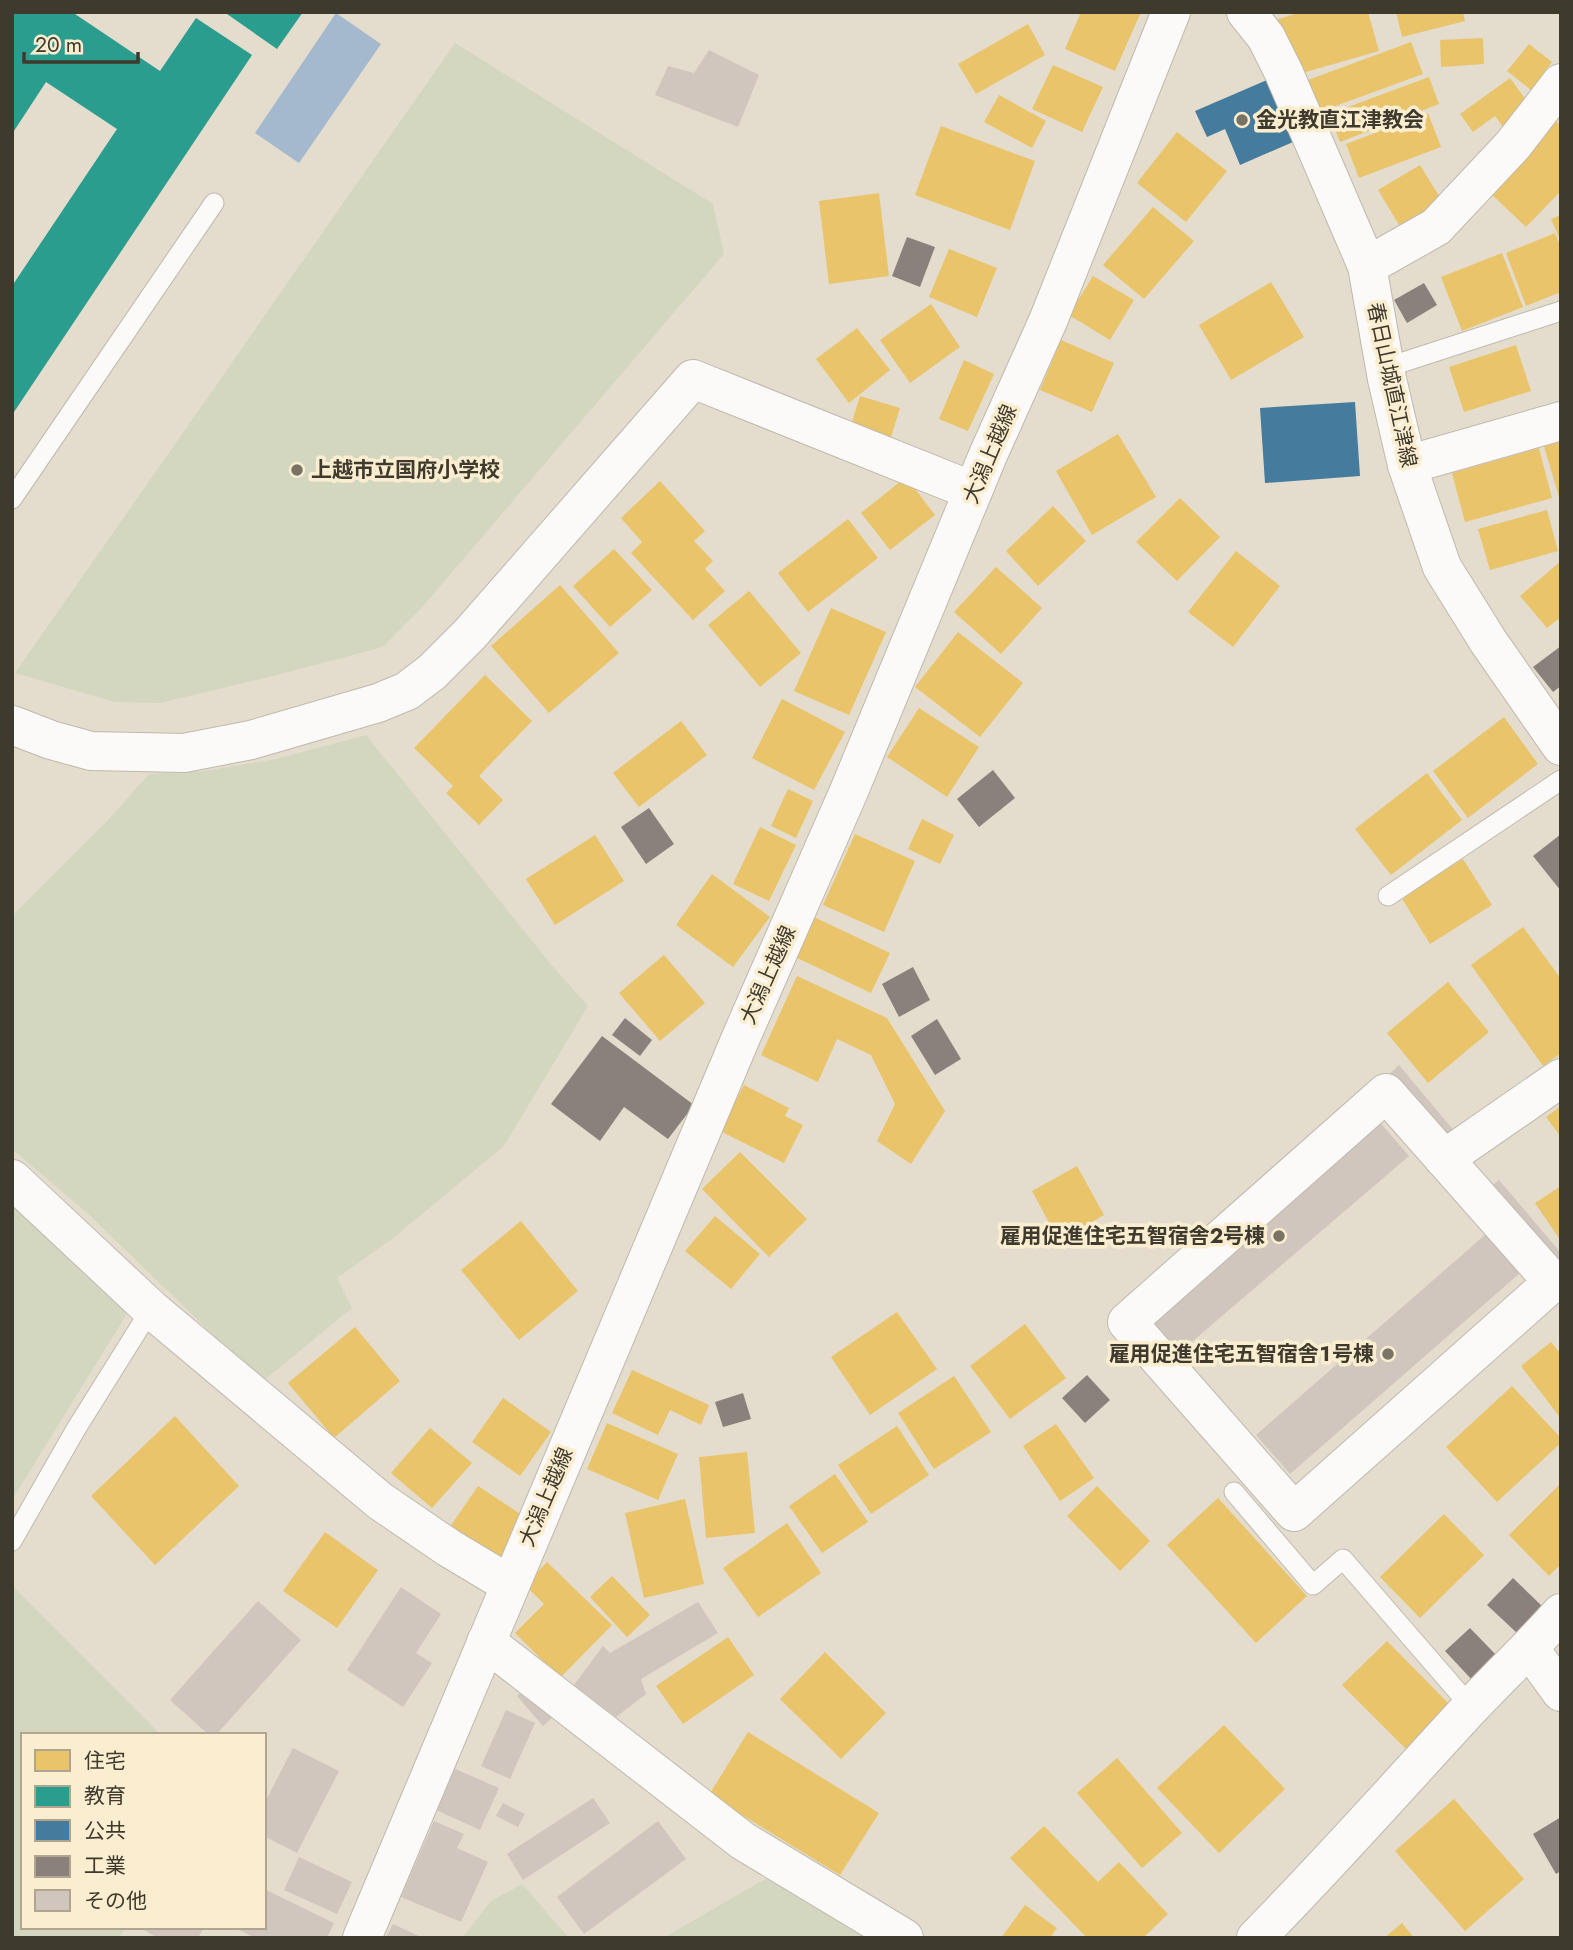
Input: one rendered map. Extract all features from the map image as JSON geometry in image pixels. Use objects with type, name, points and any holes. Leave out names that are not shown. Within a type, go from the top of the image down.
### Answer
[{"type":"street","name":"大潟上越線","points":[[362,1938],[509,1584],[742,1035],[849,791],[973,491],[1048,321],[1171,12]]},
{"type":"street","name":"春日山城直江津線","points":[[1246,12],[1266,37],[1284,73],[1367,266],[1385,368],[1407,465],[1441,567],[1488,642],[1561,746]]},
{"type":"street","points":[[1367,266],[1436,227],[1513,145],[1561,83]]},
{"type":"street","points":[[12,725],[91,751],[184,752],[251,740],[378,704],[407,691],[432,672],[470,634],[693,379],[973,491]]},
{"type":"street","points":[[1407,465],[1561,421]]},
{"type":"street","points":[[1444,1159],[1561,1078]]},
{"type":"street","points":[[1386,1093],[1444,1159],[1553,1282],[1294,1512],[1127,1322],[1386,1093]]},
{"type":"street","points":[[12,1179],[151,1309],[380,1501],[449,1548],[509,1584]]},
{"type":"street","points":[[1256,1938],[1561,1613]]},
{"type":"street","points":[[486,1642],[743,1841],[904,1938]]},
{"type":"street","points":[[1530,1648],[1561,1692]]},
{"type":"lane","points":[[12,499],[214,203]]},
{"type":"lane","points":[[1385,368],[1561,311]]},
{"type":"lane","points":[[1388,896],[1561,780]]},
{"type":"lane","points":[[12,1541],[76,1429],[151,1309]]},
{"type":"lane","points":[[1234,1492],[1313,1585],[1343,1559],[1471,1707]]},
{"type":"green space","points":[[455,43],[713,204],[724,254],[425,604],[383,647],[160,703],[115,702],[15,673]]},
{"type":"green space","points":[[366,735],[550,963],[588,1006],[504,1146],[392,1239],[337,1278],[352,1308],[262,1382],[87,1213],[12,1149],[12,916],[107,821],[149,774],[204,771],[276,759]]},
{"type":"green space","points":[[12,1202],[128,1312],[12,1500]]},
{"type":"green space","points":[[12,1585],[159,1733],[21,1733],[21,1929],[125,1929],[120,1936],[123,1938],[12,1938]]},
{"type":"green space","points":[[774,1874],[875,1938],[663,1938]]},
{"type":"green space","points":[[522,1884],[570,1938],[462,1938],[491,1901]]},
{"type":"water","points":[[336,13],[381,44],[299,163],[255,133]]},
{"type":"building: 住宅","points":[[1081,12],[1141,12],[1115,71],[1065,49]]},
{"type":"building: 住宅","points":[[1301,12],[1368,12],[1379,51],[1292,76],[1275,20]]},
{"type":"building: 住宅","points":[[1396,12],[1463,12],[1465,21],[1402,37]]},
{"type":"building: 住宅","points":[[1028,24],[1045,55],[976,94],[958,64]]},
{"type":"building: 住宅","points":[[1483,38],[1484,64],[1441,67],[1440,40]]},
{"type":"building: 住宅","points":[[1411,42],[1423,74],[1319,112],[1308,80]]},
{"type":"building: 住宅","points":[[1529,44],[1552,62],[1531,90],[1507,71]]},
{"type":"building: 住宅","points":[[1053,65],[1103,87],[1082,132],[1032,109]]},
{"type":"building: 住宅","points":[[1429,77],[1439,104],[1340,142],[1329,114]]},
{"type":"building: 住宅","points":[[1510,78],[1531,107],[1503,127],[1495,116],[1473,132],[1460,114]]},
{"type":"building: 住宅","points":[[999,95],[1046,121],[1032,148],[984,122]]},
{"type":"building: 住宅","points":[[1428,113],[1441,147],[1359,178],[1346,144]]},
{"type":"building: 住宅","points":[[1556,121],[1561,126],[1561,191],[1526,227],[1489,192]]},
{"type":"building: 住宅","points":[[941,126],[1035,161],[1010,230],[915,195]]},
{"type":"building: 住宅","points":[[1177,132],[1227,171],[1186,222],[1137,183]]},
{"type":"building: 住宅","points":[[1420,165],[1444,204],[1402,230],[1378,190]]},
{"type":"building: 住宅","points":[[879,193],[889,276],[829,284],[819,201]]},
{"type":"building: 住宅","points":[[1153,207],[1194,241],[1144,299],[1103,265]]},
{"type":"building: 住宅","points":[[1561,215],[1561,242],[1551,219]]},
{"type":"building: 住宅","points":[[1555,233],[1561,248],[1561,292],[1526,306],[1506,253]]},
{"type":"building: 住宅","points":[[949,249],[997,268],[977,317],[929,297]]},
{"type":"building: 住宅","points":[[1502,253],[1523,307],[1462,331],[1441,277]]},
{"type":"building: 住宅","points":[[1093,276],[1134,300],[1110,340],[1069,315]]},
{"type":"building: 住宅","points":[[1271,282],[1304,337],[1231,380],[1199,325]]},
{"type":"building: 住宅","points":[[931,304],[960,347],[910,383],[880,340]]},
{"type":"building: 住宅","points":[[857,328],[890,370],[849,403],[816,359]]},
{"type":"building: 住宅","points":[[1061,340],[1114,363],[1092,412],[1040,390]]},
{"type":"building: 住宅","points":[[1516,345],[1531,391],[1464,412],[1449,367]]},
{"type":"building: 住宅","points":[[964,360],[994,374],[968,431],[939,419]]},
{"type":"building: 住宅","points":[[860,396],[900,408],[891,437],[851,425]]},
{"type":"building: 住宅","points":[[1118,434],[1156,497],[1092,535],[1056,471]]},
{"type":"building: 住宅","points":[[1561,437],[1561,500],[1560,500],[1543,443]]},
{"type":"building: 住宅","points":[[1539,448],[1552,498],[1465,522],[1452,473]]},
{"type":"building: 住宅","points":[[906,477],[935,515],[890,550],[861,513]]},
{"type":"building: 住宅","points":[[660,481],[705,531],[694,541],[713,561],[705,569],[725,591],[693,620],[631,553],[642,542],[621,518]]},
{"type":"building: 住宅","points":[[1180,498],[1220,537],[1177,581],[1136,542]]},
{"type":"building: 住宅","points":[[1053,506],[1086,541],[1038,586],[1006,551]]},
{"type":"building: 住宅","points":[[1547,510],[1558,551],[1490,570],[1478,529]]},
{"type":"building: 住宅","points":[[848,519],[878,558],[808,612],[778,573]]},
{"type":"building: 住宅","points":[[614,549],[652,590],[610,627],[573,586]]},
{"type":"building: 住宅","points":[[1236,551],[1280,586],[1233,647],[1188,612]]},
{"type":"building: 住宅","points":[[1561,561],[1561,617],[1547,628],[1520,596]]},
{"type":"building: 住宅","points":[[996,567],[1042,608],[1001,654],[954,612]]},
{"type":"building: 住宅","points":[[560,585],[619,653],[549,713],[491,646]]},
{"type":"building: 住宅","points":[[749,591],[801,653],[760,687],[708,625]]},
{"type":"building: 住宅","points":[[831,608],[886,632],[849,715],[794,691]]},
{"type":"building: 住宅","points":[[958,632],[1023,683],[980,737],[915,687]]},
{"type":"building: 住宅","points":[[485,675],[532,721],[479,776],[503,800],[479,825],[446,793],[453,786],[414,748]]},
{"type":"building: 住宅","points":[[782,699],[845,732],[814,790],[752,758]]},
{"type":"building: 住宅","points":[[919,708],[979,747],[947,797],[887,757]]},
{"type":"building: 住宅","points":[[1504,717],[1538,764],[1468,818],[1433,771]]},
{"type":"building: 住宅","points":[[681,721],[707,755],[639,807],[613,773]]},
{"type":"building: 住宅","points":[[1427,773],[1462,820],[1391,875],[1355,829]]},
{"type":"building: 住宅","points":[[788,789],[813,801],[796,838],[771,826]]},
{"type":"building: 住宅","points":[[922,819],[954,835],[940,864],[908,849]]},
{"type":"building: 住宅","points":[[760,827],[796,845],[769,901],[733,884]]},
{"type":"building: 住宅","points":[[855,834],[915,861],[884,932],[823,905]]},
{"type":"building: 住宅","points":[[595,835],[624,881],[555,925],[526,879]]},
{"type":"building: 住宅","points":[[1463,859],[1492,905],[1430,944],[1401,897]]},
{"type":"building: 住宅","points":[[712,874],[770,917],[733,967],[676,925]]},
{"type":"building: 住宅","points":[[814,917],[890,953],[871,993],[795,957]]},
{"type":"building: 住宅","points":[[1523,927],[1561,979],[1561,1053],[1543,1066],[1471,965]]},
{"type":"building: 住宅","points":[[664,955],[705,1003],[660,1041],[619,993]]},
{"type":"building: 住宅","points":[[797,976],[887,1018],[945,1111],[911,1164],[877,1141],[895,1104],[871,1055],[837,1039],[818,1082],[761,1055]]},
{"type":"building: 住宅","points":[[1448,982],[1489,1032],[1428,1083],[1387,1033]]},
{"type":"building: 住宅","points":[[744,1085],[789,1108],[785,1116],[803,1125],[784,1163],[720,1131]]},
{"type":"building: 住宅","points":[[1561,1106],[1561,1137],[1546,1117]]},
{"type":"building: 住宅","points":[[740,1152],[807,1219],[769,1257],[702,1189]]},
{"type":"building: 住宅","points":[[1077,1166],[1104,1215],[1059,1241],[1032,1191]]},
{"type":"building: 住宅","points":[[1561,1186],[1561,1241],[1535,1203]]},
{"type":"building: 住宅","points":[[715,1216],[760,1254],[731,1289],[685,1251]]},
{"type":"building: 住宅","points":[[521,1221],[578,1291],[519,1340],[461,1270]]},
{"type":"building: 住宅","points":[[897,1312],[937,1369],[870,1415],[831,1357]]},
{"type":"building: 住宅","points":[[1025,1324],[1066,1378],[1010,1419],[970,1366]]},
{"type":"building: 住宅","points":[[355,1327],[400,1381],[334,1438],[288,1383]]},
{"type":"building: 住宅","points":[[1551,1342],[1561,1354],[1561,1419],[1521,1366]]},
{"type":"building: 住宅","points":[[632,1370],[709,1405],[701,1425],[670,1410],[658,1435],[612,1413]]},
{"type":"building: 住宅","points":[[954,1376],[991,1432],[934,1469],[898,1413]]},
{"type":"building: 住宅","points":[[1512,1386],[1561,1438],[1561,1443],[1497,1502],[1446,1447]]},
{"type":"building: 住宅","points":[[503,1398],[551,1432],[520,1476],[472,1442]]},
{"type":"building: 住宅","points":[[175,1416],[239,1486],[155,1565],[91,1496]]},
{"type":"building: 住宅","points":[[607,1423],[678,1454],[658,1500],[587,1469]]},
{"type":"building: 住宅","points":[[1056,1424],[1094,1478],[1060,1501],[1023,1446]]},
{"type":"building: 住宅","points":[[897,1426],[929,1475],[871,1514],[838,1465]]},
{"type":"building: 住宅","points":[[430,1428],[472,1463],[432,1508],[391,1473]]},
{"type":"building: 住宅","points":[[747,1452],[755,1533],[706,1538],[699,1457]]},
{"type":"building: 住宅","points":[[835,1474],[868,1522],[822,1553],[789,1506]]},
{"type":"building: 住宅","points":[[1561,1483],[1561,1564],[1549,1576],[1509,1535]]},
{"type":"building: 住宅","points":[[478,1486],[528,1519],[495,1568],[445,1534]]},
{"type":"building: 住宅","points":[[1097,1486],[1150,1541],[1120,1571],[1067,1516]]},
{"type":"building: 住宅","points":[[1218,1498],[1307,1596],[1256,1643],[1167,1545]]},
{"type":"building: 住宅","points":[[685,1499],[704,1584],[644,1598],[625,1513]]},
{"type":"building: 住宅","points":[[1444,1514],[1484,1555],[1420,1618],[1380,1577]]},
{"type":"building: 住宅","points":[[787,1523],[821,1573],[758,1617],[723,1568]]},
{"type":"building: 住宅","points":[[325,1532],[378,1570],[337,1628],[283,1591]]},
{"type":"building: 住宅","points":[[547,1562],[612,1625],[560,1678],[515,1633],[544,1604],[525,1585]]},
{"type":"building: 住宅","points":[[612,1576],[650,1615],[627,1637],[590,1597]]},
{"type":"building: 住宅","points":[[728,1637],[754,1675],[683,1724],[656,1686]]},
{"type":"building: 住宅","points":[[1387,1641],[1450,1705],[1406,1749],[1342,1685]]},
{"type":"building: 住宅","points":[[825,1652],[886,1713],[841,1759],[780,1699]]},
{"type":"building: 住宅","points":[[1224,1725],[1285,1789],[1219,1853],[1157,1788]]},
{"type":"building: 住宅","points":[[748,1732],[879,1813],[840,1875],[709,1795]]},
{"type":"building: 住宅","points":[[1117,1758],[1182,1833],[1142,1868],[1077,1793]]},
{"type":"building: 住宅","points":[[1454,1799],[1524,1879],[1465,1931],[1395,1851]]},
{"type":"building: 住宅","points":[[1044,1826],[1098,1882],[1119,1862],[1168,1914],[1143,1938],[1087,1938],[1010,1858]]},
{"type":"building: 住宅","points":[[1025,1905],[1057,1928],[1050,1938],[1001,1938]]},
{"type":"building: 住宅","points":[[1402,1923],[1414,1938],[1384,1938]]},
{"type":"building: 教育","points":[[12,12],[72,12],[160,71],[196,18],[252,55],[12,415],[12,286],[117,129],[46,82],[12,134]]},
{"type":"building: 教育","points":[[303,12],[277,49],[227,14]]},
{"type":"building: 公共","name":"金光教直江津教会","points":[[1267,80],[1293,142],[1240,165],[1225,129],[1207,137],[1195,111]]},
{"type":"building: 公共","points":[[1355,402],[1360,476],[1265,483],[1260,408]]},
{"type":"building: 工業","points":[[907,237],[935,247],[920,287],[892,276]]},
{"type":"building: 工業","points":[[1424,283],[1437,305],[1407,323],[1394,300]]},
{"type":"building: 工業","points":[[1561,646],[1561,686],[1553,692],[1533,667]]},
{"type":"building: 工業","points":[[993,770],[1015,798],[979,827],[957,799]]},
{"type":"building: 工業","points":[[649,808],[674,844],[646,864],[621,827]]},
{"type":"building: 工業","points":[[1561,834],[1561,891],[1533,856]]},
{"type":"building: 工業","points":[[913,967],[930,1000],[899,1017],[882,984]]},
{"type":"building: 工業","points":[[625,1018],[652,1040],[640,1056],[612,1035]]},
{"type":"building: 工業","points":[[937,1019],[961,1059],[935,1075],[911,1036]]},
{"type":"building: 工業","points":[[602,1036],[694,1105],[668,1139],[624,1107],[600,1141],[551,1104]]},
{"type":"building: 工業","points":[[1087,1375],[1110,1400],[1085,1423],[1062,1398]]},
{"type":"building: 工業","points":[[743,1393],[751,1419],[723,1427],[715,1402]]},
{"type":"building: 工業","points":[[1513,1578],[1544,1608],[1518,1634],[1487,1605]]},
{"type":"building: 工業","points":[[1470,1628],[1499,1658],[1474,1682],[1445,1651]]},
{"type":"building: 工業","points":[[1561,1817],[1561,1871],[1556,1874],[1533,1834]]},
{"type":"building: その他","points":[[709,50],[759,75],[738,127],[655,95],[668,66],[694,73]]},
{"type":"building: その他","points":[[1399,1065],[1455,1132],[1441,1143],[1386,1077]]},
{"type":"building: その他","name":"雇用促進住宅五智宿舎２号棟","points":[[1377,1119],[1409,1156],[1180,1352],[1148,1316]]},
{"type":"building: その他","points":[[1499,1180],[1561,1253],[1561,1265],[1487,1190]]},
{"type":"building: その他","name":"雇用促進住宅五智宿舎１号棟","points":[[1486,1234],[1520,1273],[1290,1474],[1256,1435]]},
{"type":"building: その他","points":[[401,1587],[441,1614],[416,1653],[432,1663],[403,1707],[347,1670]]},
{"type":"building: その他","points":[[258,1601],[301,1640],[218,1733],[207,1733],[170,1700]]},
{"type":"building: その他","points":[[698,1602],[718,1633],[641,1679],[646,1694],[616,1717],[574,1685],[603,1646],[610,1653]]},
{"type":"building: その他","points":[[525,1688],[552,1718],[543,1726],[517,1696]]},
{"type":"building: その他","points":[[506,1710],[535,1723],[510,1779],[481,1766]]},
{"type":"building: その他","points":[[293,1748],[339,1771],[297,1853],[266,1837],[266,1800]]},
{"type":"building: その他","points":[[453,1768],[499,1788],[480,1830],[434,1809]]},
{"type":"building: その他","points":[[593,1798],[610,1823],[523,1880],[507,1854]]},
{"type":"building: その他","points":[[503,1803],[525,1814],[518,1827],[496,1816]]},
{"type":"building: その他","points":[[434,1821],[464,1834],[457,1848],[488,1862],[461,1922],[401,1897]]},
{"type":"building: その他","points":[[658,1821],[686,1859],[584,1934],[557,1897]]},
{"type":"building: その他","points":[[299,1857],[352,1882],[337,1914],[284,1890]]},
{"type":"building: その他","points":[[266,1890],[334,1923],[327,1938],[255,1938],[237,1929],[266,1929]]},
{"type":"building: その他","points":[[393,1924],[423,1938],[386,1938]]},
{"type":"building: その他","points":[[203,1929],[198,1938],[158,1938],[144,1930]]},
{"type":"place","name":"金光教直江津教会","points":[[1242,120]]},
{"type":"place","name":"上越市立国府小学校","points":[[297,470]]},
{"type":"place","name":"雇用促進住宅五智宿舎２号棟","points":[[1279,1236]]},
{"type":"place","name":"雇用促進住宅五智宿舎１号棟","points":[[1388,1354]]}]
